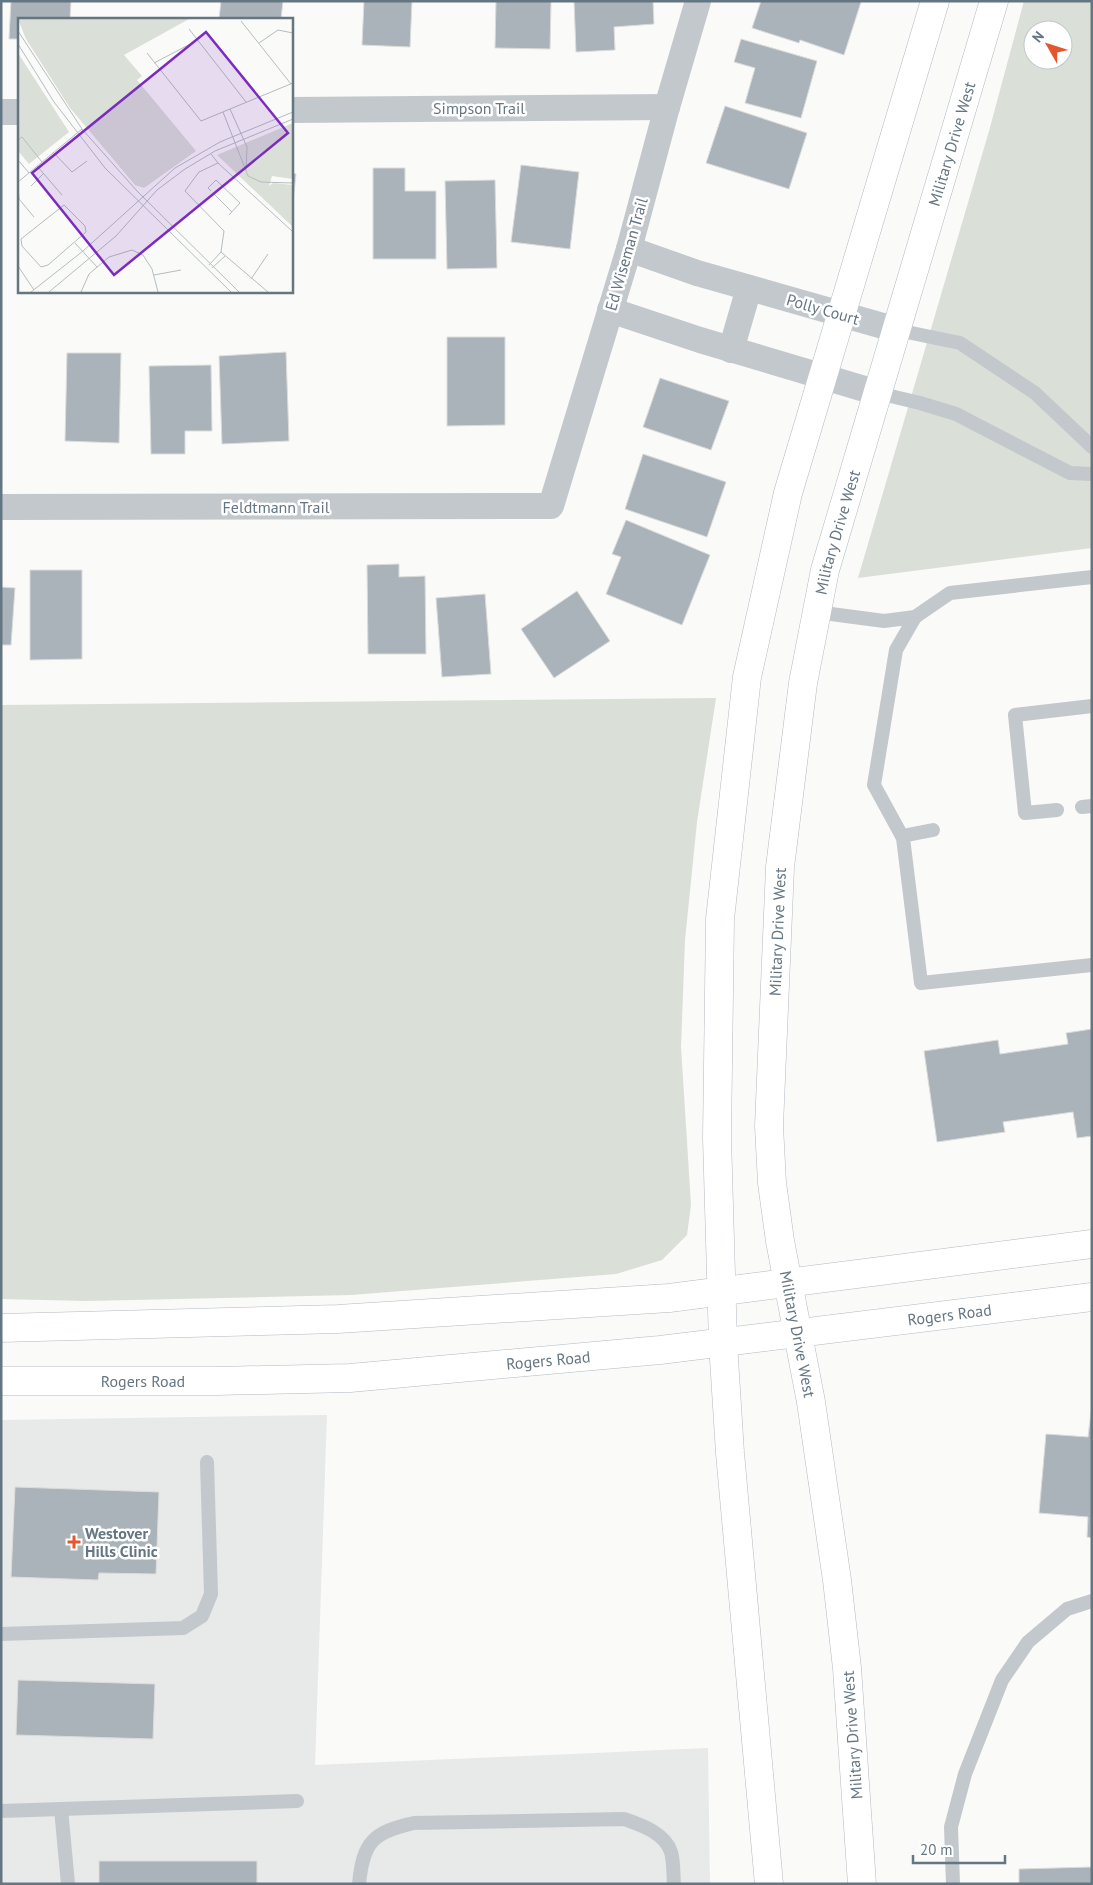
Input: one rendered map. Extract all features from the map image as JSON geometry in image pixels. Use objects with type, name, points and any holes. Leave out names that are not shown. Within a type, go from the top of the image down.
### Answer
[{"type":"main road","points":[[769,1884],[730,1453],[724,1343],[716,1138],[721,909],[747,677],[788,493],[935,1]]},
{"type":"main road","name":"Military Drive West","points":[[862,1884],[848,1668],[837,1580],[811,1402],[787,1282],[776,1213],[770,1155],[772,1028],[780,868],[803,683],[825,570],[898,330],[994,1]]},
{"type":"main road","points":[[1,1328],[338,1319],[669,1298],[1092,1244]]},
{"type":"main road","name":"Rogers Road","points":[[1,1381],[350,1378],[724,1343],[1092,1297]]},
{"type":"street","name":"Ed Wiseman Trail","points":[[551,506],[629,249],[698,1]]},
{"type":"street","name":"Simpson Trail","points":[[292,110],[667,107]]},
{"type":"street","points":[[1,112],[18,112]]},
{"type":"street","name":"Polly Court","points":[[629,249],[697,273],[898,330]]},
{"type":"street","points":[[731,350],[749,288]]},
{"type":"street","points":[[610,310],[731,350],[878,393]]},
{"type":"street","name":"Feldtmann Trail","points":[[1,507],[551,506]]},
{"type":"lane","points":[[898,330],[960,343],[1035,393],[1092,447]]},
{"type":"lane","points":[[878,393],[956,414],[1070,473],[1092,474]]},
{"type":"lane","points":[[1092,576],[950,593],[916,617],[896,650],[874,786],[902,836],[921,983],[1092,965]]},
{"type":"lane","points":[[816,612],[884,621],[916,617]]},
{"type":"lane","points":[[1057,810],[1025,813],[1015,715],[1092,706]]},
{"type":"lane","points":[[902,836],[933,830]]},
{"type":"lane","points":[[1,1634],[183,1628],[202,1616],[211,1594],[206,1462]]},
{"type":"lane","points":[[953,1884],[951,1827],[965,1774],[1002,1680],[1028,1642],[1067,1609],[1092,1601]]},
{"type":"lane","points":[[1,1810],[297,1801]]},
{"type":"lane","points":[[61,1809],[68,1884]]},
{"type":"lane","points":[[359,1884],[361,1865],[370,1843],[382,1834],[414,1823],[624,1819],[644,1826],[667,1843],[671,1853],[674,1884]]},
{"type":"shaded area","points":[[1024,1],[1092,1],[1092,548],[858,578],[989,131]]},
{"type":"shaded area","points":[[716,698],[697,822],[685,940],[681,1047],[691,1205],[687,1235],[662,1260],[616,1274],[351,1295],[86,1301],[1,1299],[1,705]]},
{"type":"shaded area","points":[[327,1415],[315,1765],[708,1748],[710,1884],[1,1884],[1,1420]]},
{"type":"building","points":[[11,1],[71,1],[70,18],[18,18],[18,39],[9,39]]},
{"type":"building","points":[[221,1],[283,1],[281,18],[219,18]]},
{"type":"building","points":[[364,1],[412,1],[410,47],[362,45]]},
{"type":"building","points":[[496,1],[551,1],[550,49],[495,48]]},
{"type":"building","points":[[574,1],[653,1],[654,24],[614,27],[615,50],[576,52]]},
{"type":"building","points":[[761,1],[861,2],[844,55],[800,40],[799,43],[752,28]]},
{"type":"building","points":[[741,39],[817,61],[801,118],[745,103],[755,68],[734,62]]},
{"type":"building","points":[[725,106],[807,133],[789,189],[706,163]]},
{"type":"building","points":[[521,165],[579,172],[570,249],[511,242]]},
{"type":"building","points":[[373,168],[405,168],[405,191],[436,191],[436,259],[373,259]]},
{"type":"building","points":[[292,173],[296,174],[292,211]]},
{"type":"building","points":[[495,180],[497,268],[447,269],[445,181]]},
{"type":"building","points":[[447,337],[505,337],[505,425],[447,426]]},
{"type":"building","points":[[286,352],[289,441],[222,444],[219,356]]},
{"type":"building","points":[[67,353],[121,353],[119,443],[65,441]]},
{"type":"building","points":[[211,365],[212,431],[185,431],[185,454],[151,454],[149,366]]},
{"type":"building","points":[[660,378],[729,401],[711,450],[643,427]]},
{"type":"building","points":[[643,454],[726,482],[707,537],[625,509]]},
{"type":"building","points":[[626,520],[710,555],[682,625],[606,594],[621,557],[612,554]]},
{"type":"building","points":[[399,564],[399,577],[425,576],[426,654],[368,654],[367,565]]},
{"type":"building","points":[[30,570],[82,570],[82,659],[30,660]]},
{"type":"building","points":[[1,587],[15,588],[11,645],[1,645]]},
{"type":"building","points":[[577,591],[610,641],[554,678],[521,629]]},
{"type":"building","points":[[485,594],[491,674],[442,677],[436,598]]},
{"type":"building","points":[[1092,1029],[1092,1136],[1077,1138],[1073,1112],[1003,1122],[1005,1132],[937,1142],[924,1051],[998,1040],[1000,1054],[1068,1044],[1066,1033]]},
{"type":"building","points":[[1091,1412],[1092,1538],[1087,1537],[1088,1517],[1039,1513],[1046,1434],[1088,1437]]},
{"type":"building","points":[[15,1487],[159,1492],[156,1574],[99,1573],[98,1580],[11,1577]]},
{"type":"building","points":[[18,1680],[155,1684],[153,1739],[16,1735]]},
{"type":"building","points":[[99,1861],[257,1861],[257,1884],[99,1884]]},
{"type":"building","points":[[1092,1867],[1092,1884],[1019,1884],[1019,1869]]},
{"type":"place","name":"Westover Hills Clinic","points":[[74,1542]]}]
